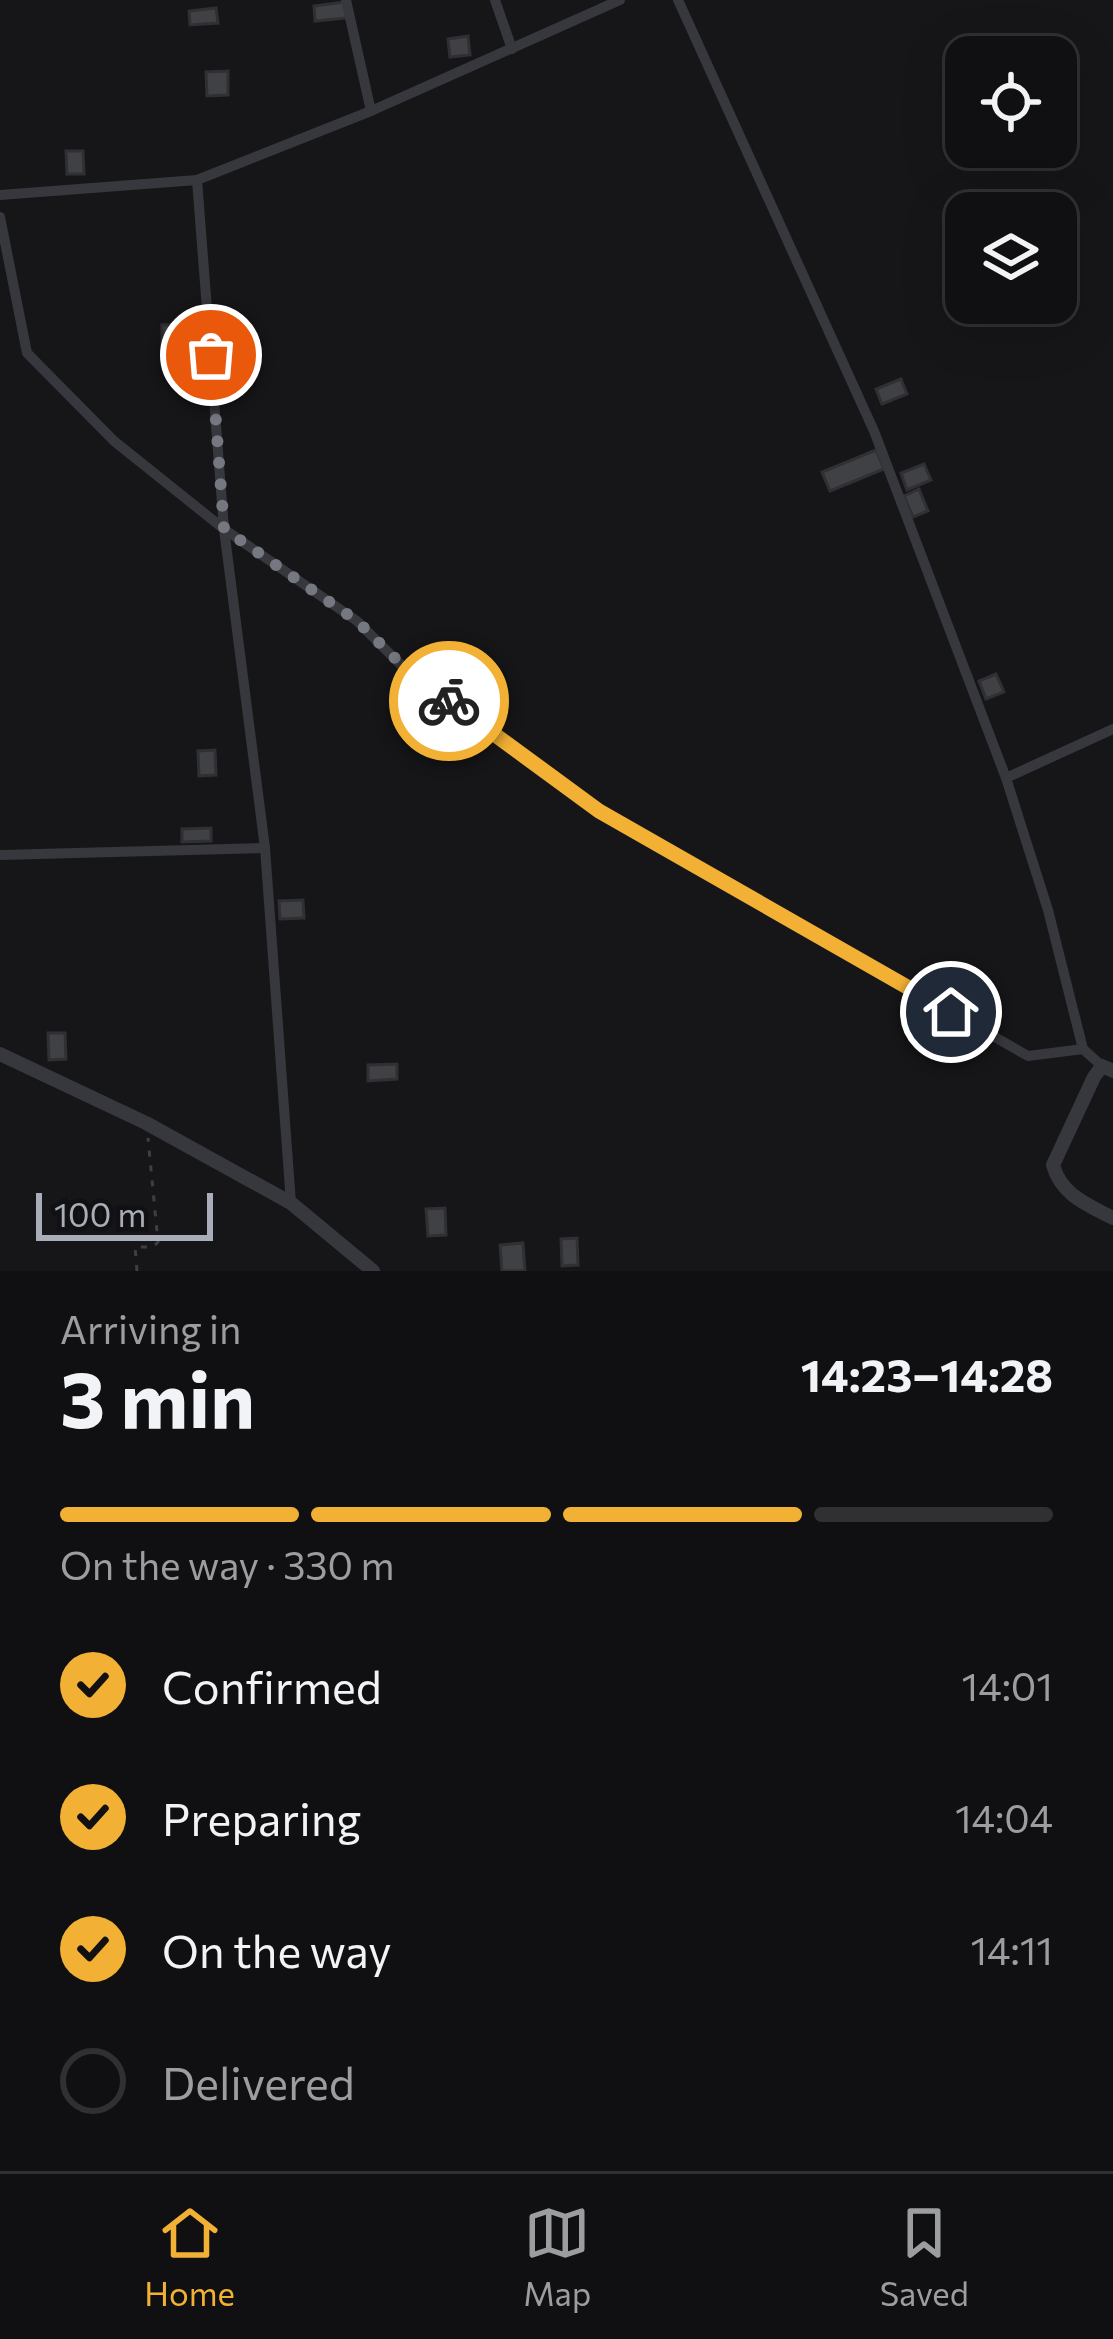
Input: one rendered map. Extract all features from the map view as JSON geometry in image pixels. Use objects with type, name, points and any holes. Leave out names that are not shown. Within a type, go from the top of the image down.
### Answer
[{"type":"street","points":[[346,0],[371,111]]},
{"type":"street","points":[[495,0],[512,49]]},
{"type":"street","points":[[0,195],[197,180],[371,111],[620,0]]},
{"type":"street","points":[[678,0],[843,356],[1006,778],[1048,910],[1084,1048],[1103,1071],[1053,1165],[1057,1180],[1076,1198],[1113,1218]]},
{"type":"street","points":[[197,180],[224,529],[265,848],[291,1203]]},
{"type":"street","points":[[0,217],[27,353],[114,441],[224,529],[357,621],[401,664],[599,811],[1028,1056],[1084,1048]]},
{"type":"street","points":[[1006,778],[1113,729]]},
{"type":"street","points":[[0,855],[265,848]]},
{"type":"street","points":[[0,1054],[146,1123],[291,1203],[373,1271]]},
{"type":"path","points":[[137,1271],[135,1247],[158,1243],[146,1123]]},
{"type":"building","points":[[345,2],[346,18],[315,21],[314,6]]},
{"type":"building","points":[[216,8],[218,23],[190,25],[189,11]]},
{"type":"building","points":[[468,36],[470,55],[450,57],[448,39]]},
{"type":"building","points":[[228,71],[228,95],[207,96],[206,72]]},
{"type":"building","points":[[66,151],[83,151],[84,174],[67,174]]},
{"type":"building","points":[[182,324],[183,345],[162,346],[162,325]]},
{"type":"building","points":[[901,379],[907,394],[882,404],[876,389]]},
{"type":"building","points":[[876,450],[884,469],[830,491],[822,472]]},
{"type":"building","points":[[924,464],[931,480],[907,490],[901,473]]},
{"type":"building","points":[[919,489],[928,511],[913,517],[904,496]]},
{"type":"building","points":[[996,674],[1004,692],[986,699],[979,681]]},
{"type":"building","points":[[215,750],[216,775],[199,776],[198,751]]},
{"type":"building","points":[[211,828],[211,841],[182,842],[182,829]]},
{"type":"building","points":[[303,900],[304,918],[280,919],[279,901]]},
{"type":"building","points":[[48,1033],[65,1033],[66,1059],[49,1060]]},
{"type":"building","points":[[397,1064],[397,1079],[368,1081],[368,1065]]},
{"type":"building","points":[[445,1208],[446,1235],[428,1236],[426,1209]]},
{"type":"building","points":[[577,1238],[578,1265],[562,1266],[561,1239]]},
{"type":"building","points":[[523,1243],[525,1271],[502,1271],[500,1245]]},
{"type":"way so far","points":[[211,355],[224,529],[357,621],[449,701]]},
{"type":"route","points":[[449,701],[599,811],[951,1012]]}]
